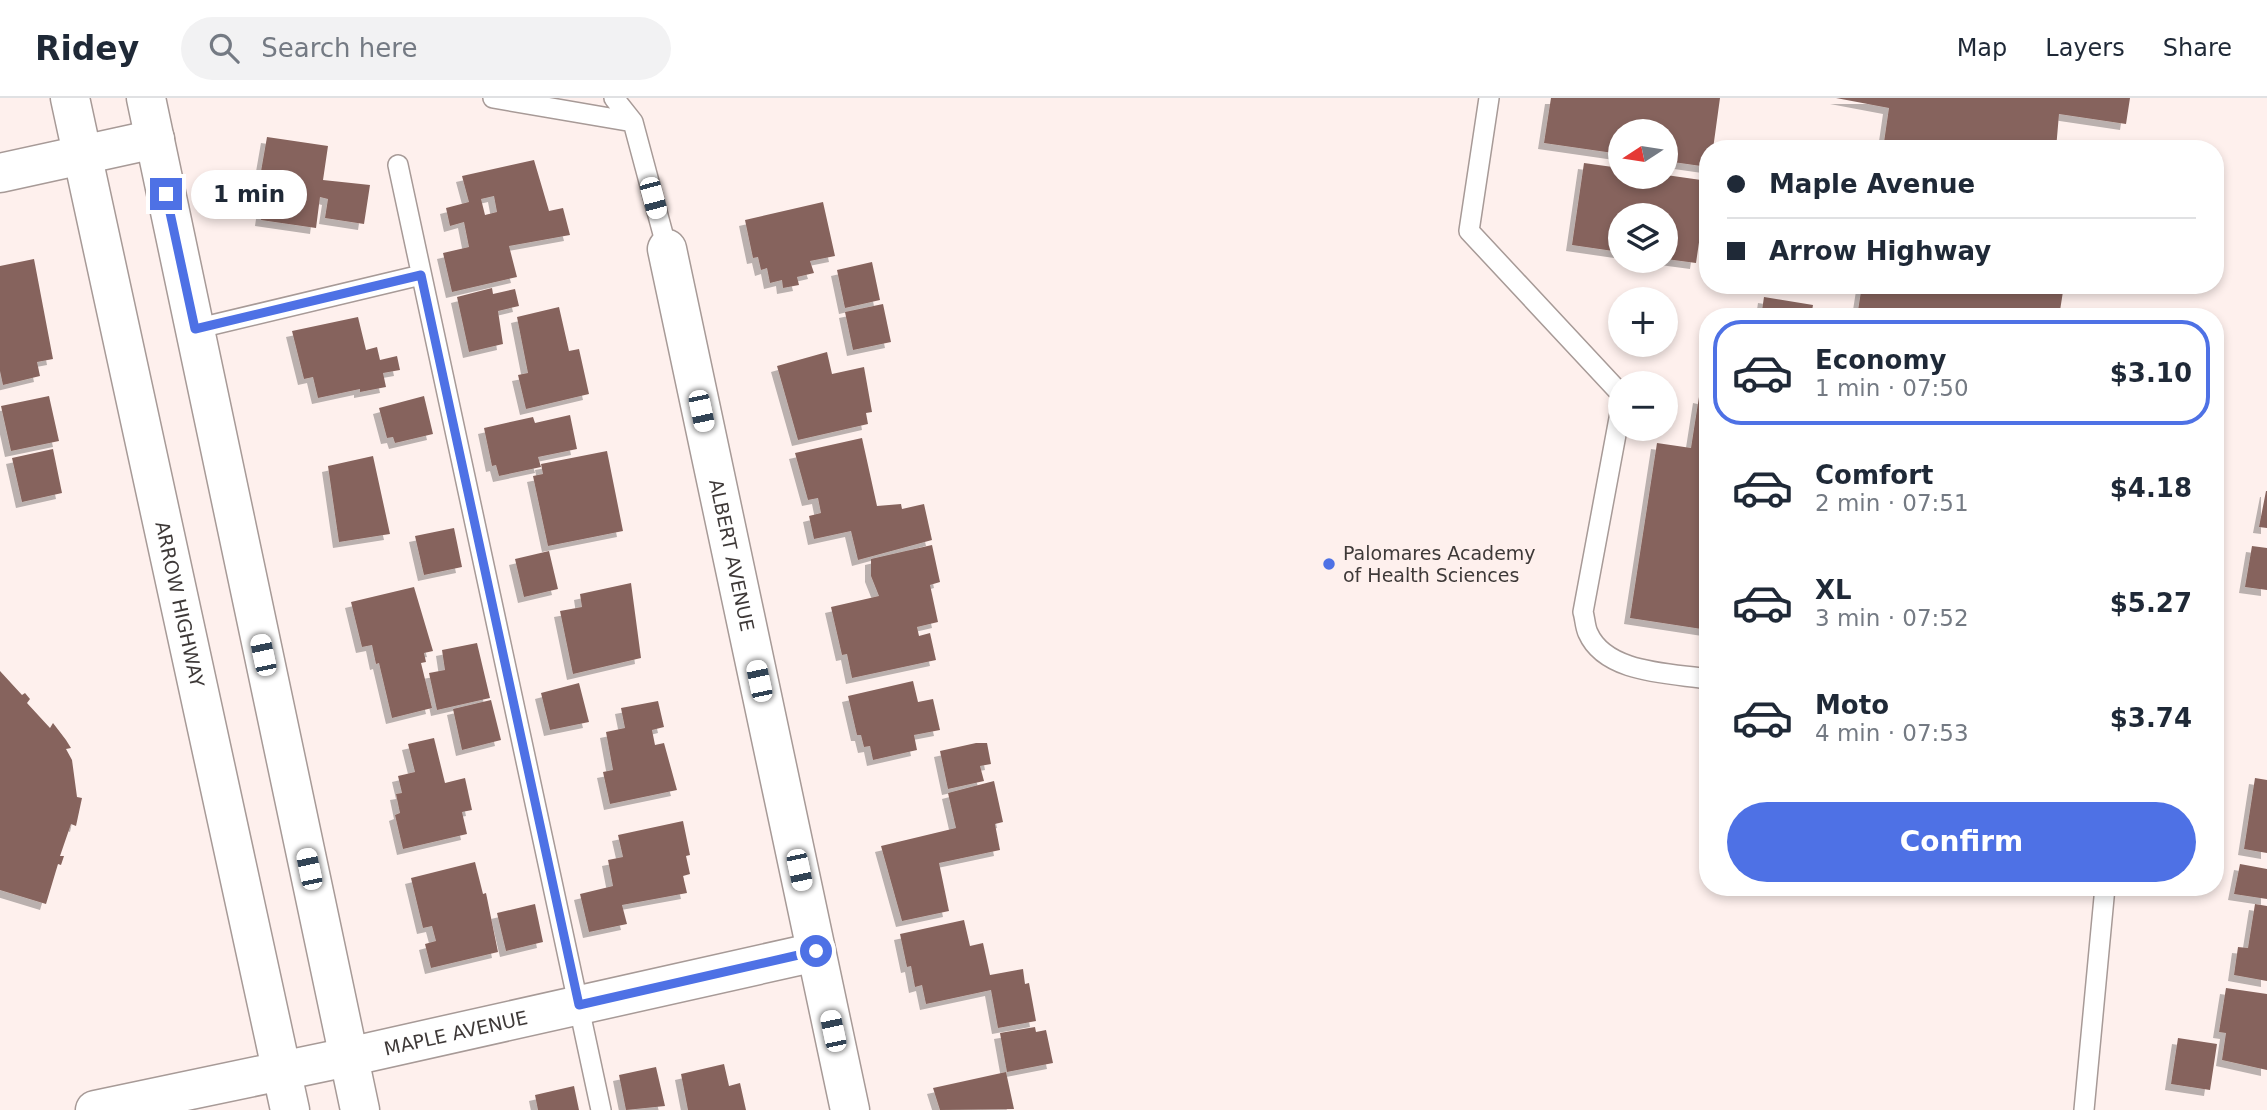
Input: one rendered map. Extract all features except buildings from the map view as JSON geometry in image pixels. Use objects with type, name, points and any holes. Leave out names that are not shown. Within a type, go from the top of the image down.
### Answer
[{"type":"main road","name":"ARROW HIGHWAY","points":[[70,98],[290,1110]]},
{"type":"main road","points":[[146,98],[360,1110]]},
{"type":"main road","points":[[0,173],[155,139]]},
{"type":"main road","name":"ALBERT AVENUE","points":[[667,249],[850,1110]]},
{"type":"main road","name":"MAPLE AVENUE","points":[[95,1110],[348,1057],[816,951]]},
{"type":"lane","points":[[493,98],[633,122]]},
{"type":"lane","points":[[614,98],[633,122],[667,249]]},
{"type":"lane","points":[[1489,98],[1469,231],[1608,380]]},
{"type":"lane","points":[[398,166],[601,1110]]},
{"type":"lane","points":[[195,329],[421,275]]},
{"type":"lane","points":[[1615,441],[1583,612],[1588,634],[1601,651],[1627,666],[1699,678]]},
{"type":"lane","points":[[2084,1110],[2104,896]]},
{"type":"place","name":"Palomares Academy of Health Sciences","points":[[1329,564]]},
{"type":"route","points":[[166,194],[195,329],[421,275],[579,1005],[816,951]]}]
